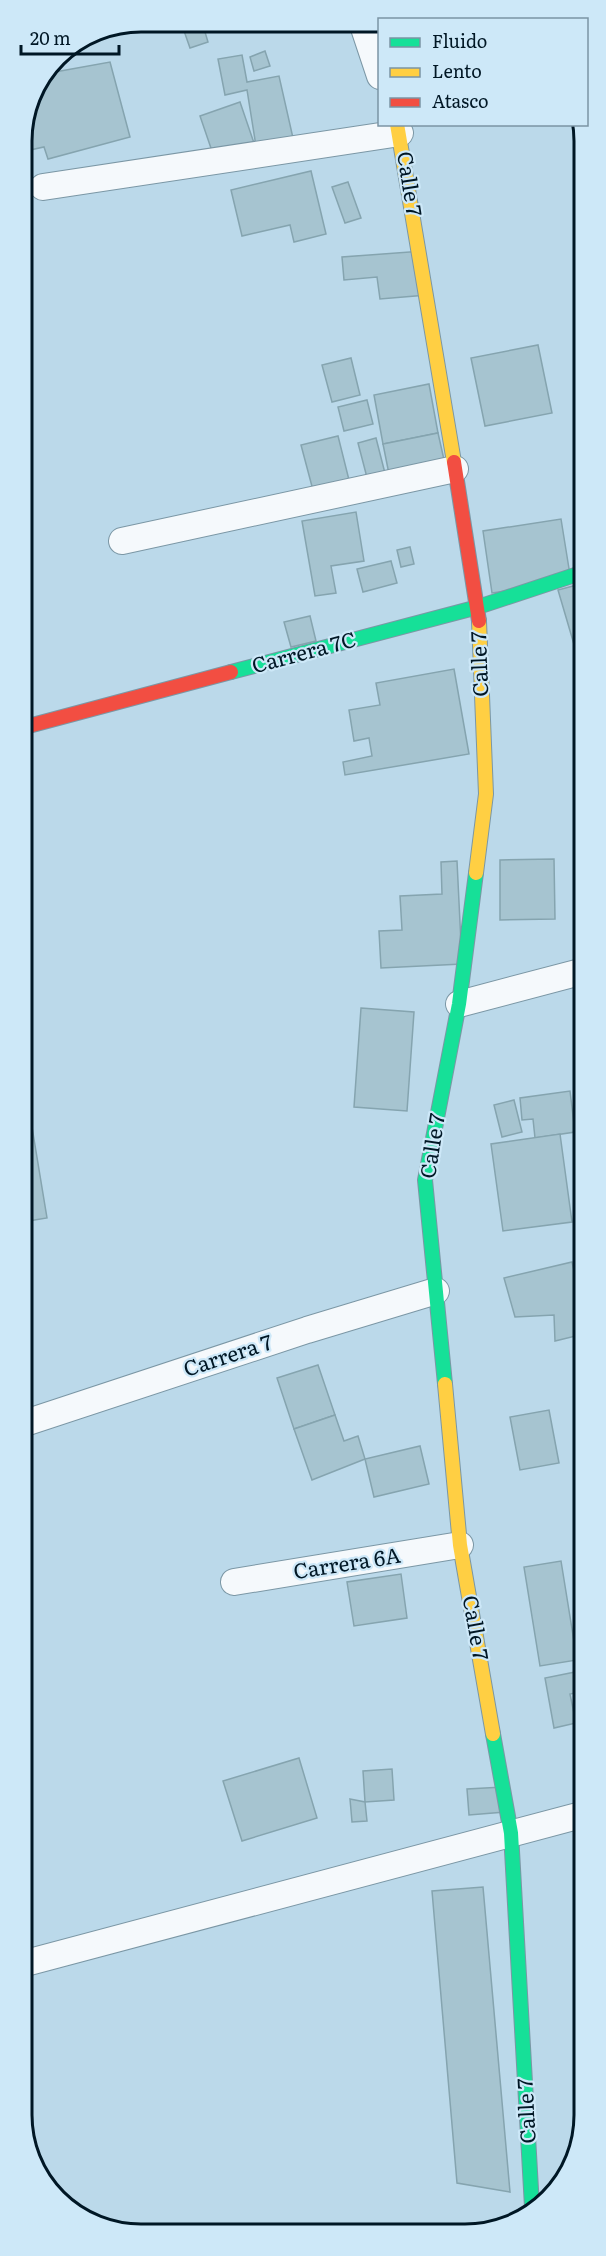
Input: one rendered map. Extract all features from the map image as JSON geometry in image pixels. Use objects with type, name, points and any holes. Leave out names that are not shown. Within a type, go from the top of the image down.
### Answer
[{"type":"street","points":[[370,38],[378,68]]},
{"type":"street","points":[[43,187],[399,129]]},
{"type":"street","name":"Calle 7","points":[[399,129],[478,607],[486,794],[459,1004],[425,1180],[460,1545],[511,1833],[532,2202]]},
{"type":"street","points":[[122,541],[455,469]]},
{"type":"street","name":"Carrera 7C","points":[[32,725],[478,607],[574,575]]},
{"type":"street","points":[[459,1004],[574,974]]},
{"type":"street","name":"Carrera 7","points":[[32,1421],[307,1330],[436,1291]]},
{"type":"street","name":"Carrera 6A","points":[[234,1582],[460,1545]]},
{"type":"street","points":[[32,1961],[574,1817]]},
{"type":"building","points":[[184,32],[205,32],[208,42],[190,48]]},
{"type":"building","points":[[265,51],[270,66],[254,71],[250,57]]},
{"type":"building","points":[[242,55],[247,82],[279,76],[293,138],[256,146],[247,90],[225,95],[218,59]]},
{"type":"building","points":[[110,62],[130,137],[48,159],[44,147],[32,150],[35,112],[43,92],[55,72]]},
{"type":"building","points":[[240,102],[254,143],[214,157],[200,116]]},
{"type":"building","points":[[311,171],[326,234],[294,242],[290,225],[242,236],[231,190]]},
{"type":"building","points":[[348,182],[361,218],[345,223],[332,187]]},
{"type":"building","points":[[423,251],[427,295],[380,299],[377,277],[344,280],[342,257]]},
{"type":"building","points":[[538,345],[552,413],[485,426],[471,358]]},
{"type":"building","points":[[351,358],[360,395],[332,402],[322,365]]},
{"type":"building","points":[[429,384],[438,433],[383,444],[374,395]]},
{"type":"building","points":[[367,400],[373,424],[344,431],[338,407]]},
{"type":"building","points":[[438,433],[447,473],[391,484],[383,444]]},
{"type":"building","points":[[338,436],[350,484],[314,494],[301,445]]},
{"type":"building","points":[[376,438],[388,485],[370,489],[358,443]]},
{"type":"building","points":[[356,512],[364,561],[331,566],[336,593],[315,596],[302,521]]},
{"type":"building","points":[[561,519],[571,581],[492,593],[483,531]]},
{"type":"building","points":[[410,547],[414,564],[401,567],[397,550]]},
{"type":"building","points":[[391,561],[397,583],[363,592],[357,569]]},
{"type":"building","points":[[574,586],[574,644],[558,590]]},
{"type":"building","points":[[310,616],[316,641],[291,647],[284,622]]},
{"type":"building","points":[[454,669],[469,754],[345,775],[343,762],[372,756],[369,738],[354,741],[349,710],[380,705],[376,683]]},
{"type":"building","points":[[554,859],[555,919],[500,920],[500,860]]},
{"type":"building","points":[[457,861],[462,964],[381,968],[379,931],[402,930],[400,896],[442,894],[441,862]]},
{"type":"building","points":[[361,1008],[414,1012],[407,1111],[354,1107]]},
{"type":"building","points":[[570,1091],[574,1132],[535,1138],[533,1119],[522,1120],[520,1098]]},
{"type":"building","points":[[514,1100],[522,1132],[502,1137],[494,1105]]},
{"type":"building","points":[[32,1127],[47,1218],[32,1220]]},
{"type":"building","points":[[560,1134],[572,1222],[503,1231],[491,1144]]},
{"type":"building","points":[[572,1262],[574,1336],[555,1341],[554,1315],[515,1317],[504,1278]]},
{"type":"building","points":[[318,1365],[335,1415],[294,1429],[277,1378]]},
{"type":"building","points":[[549,1410],[559,1463],[520,1470],[510,1417]]},
{"type":"building","points":[[335,1415],[344,1441],[358,1436],[365,1459],[312,1480],[294,1429]]},
{"type":"building","points":[[420,1446],[429,1484],[374,1497],[365,1459]]},
{"type":"building","points":[[561,1561],[574,1641],[574,1660],[540,1666],[524,1567]]},
{"type":"building","points":[[401,1574],[407,1618],[354,1626],[347,1582]]},
{"type":"building","points":[[574,1672],[574,1693],[570,1694],[574,1723],[554,1728],[545,1678]]},
{"type":"building","points":[[299,1758],[317,1818],[242,1841],[223,1781]]},
{"type":"building","points":[[392,1769],[394,1800],[365,1802],[363,1771]]},
{"type":"building","points":[[503,1787],[505,1812],[469,1815],[467,1789]]},
{"type":"building","points":[[350,1799],[365,1802],[367,1821],[352,1822]]},
{"type":"building","points":[[483,1887],[510,2192],[457,2183],[432,1891]]},
{"type":"traffic: fast","points":[[231,672],[478,607],[574,575]]},
{"type":"traffic: fast","points":[[445,1384],[425,1180],[459,1004],[476,873]]},
{"type":"traffic: fast","points":[[493,1734],[511,1833],[532,2202]]},
{"type":"traffic: slow","points":[[397,126],[454,462]]},
{"type":"traffic: slow","points":[[476,873],[486,794],[479,621]]},
{"type":"traffic: slow","points":[[445,1384],[460,1545],[493,1734]]},
{"type":"traffic: jam","points":[[454,462],[479,621]]},
{"type":"traffic: jam","points":[[32,725],[231,672]]}]
